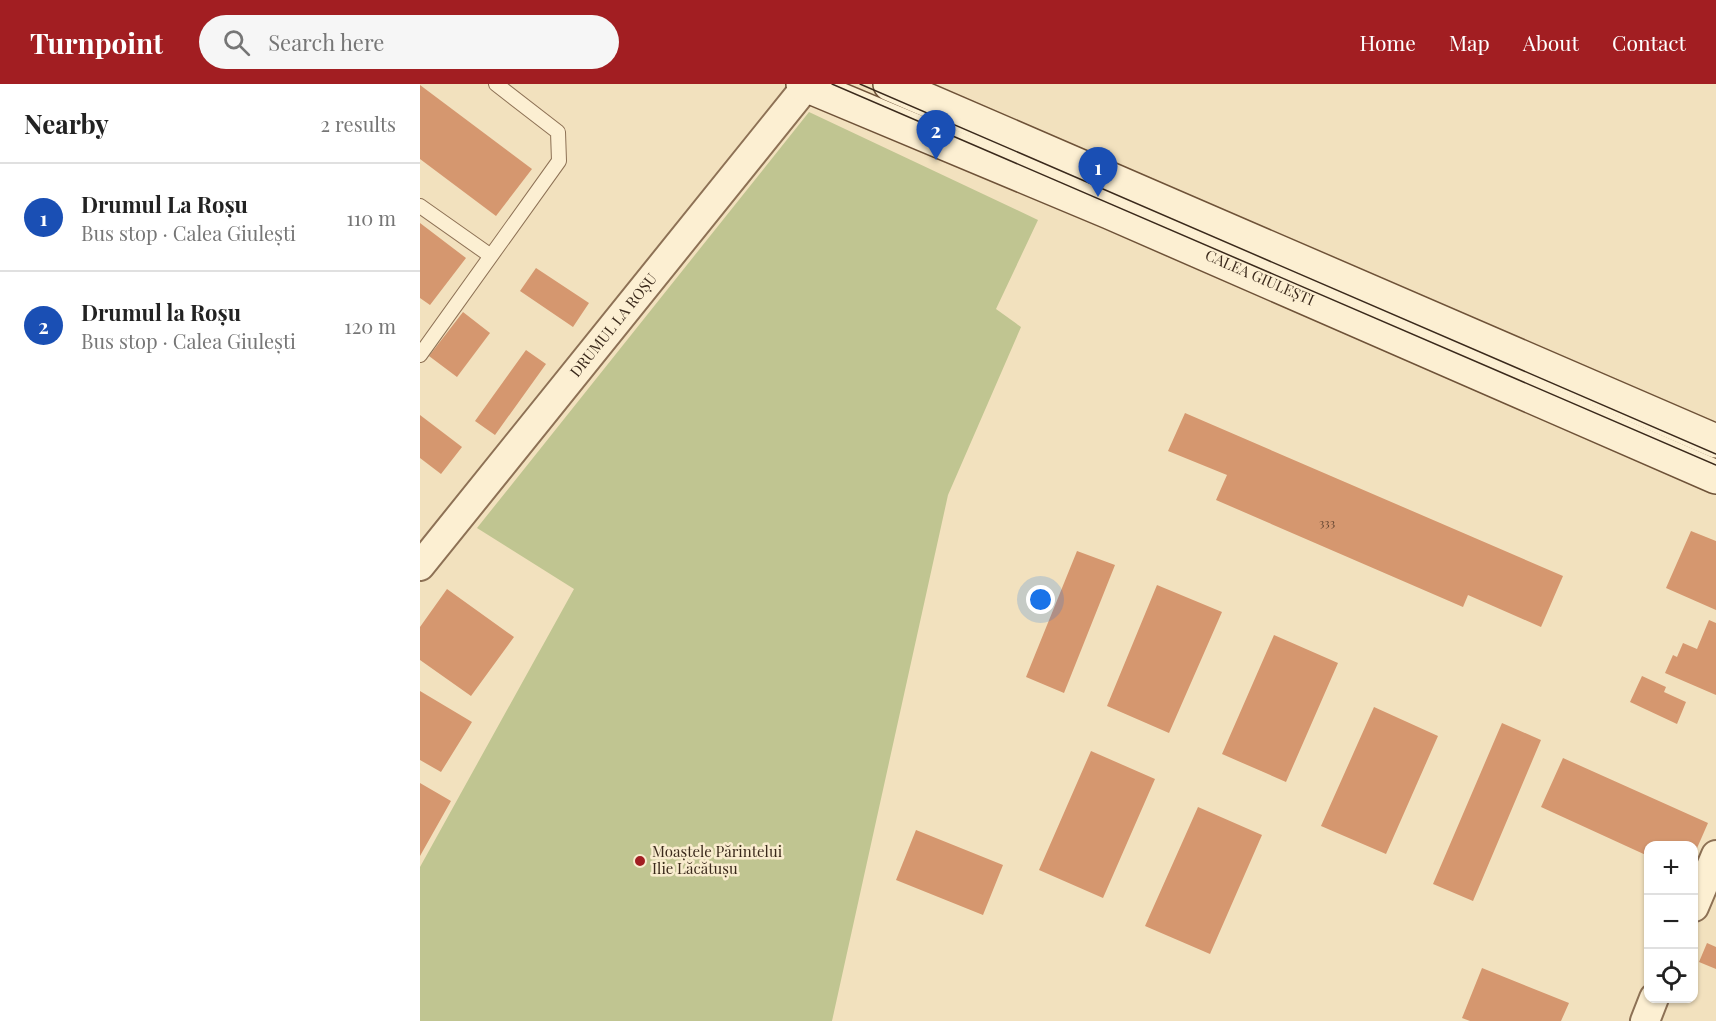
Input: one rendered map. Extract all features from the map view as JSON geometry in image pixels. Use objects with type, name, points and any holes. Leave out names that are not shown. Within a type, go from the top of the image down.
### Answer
[{"type":"main road","name":"CALEA GIULEȘTI","points":[[806,84],[1109,212],[1716,477]]},
{"type":"main road","points":[[890,84],[1716,441]]},
{"type":"street","name":"DRUMUL LA ROȘU","points":[[420,566],[806,84]]},
{"type":"street","points":[[1698,898],[1716,855]]},
{"type":"street","points":[[1645,1021],[1652,1003]]},
{"type":"lane","points":[[420,355],[424,339],[491,255],[559,161],[558,132],[496,84]]},
{"type":"lane","points":[[420,206],[491,255]]},
{"type":"green space","points":[[809,112],[1038,220],[996,309],[1021,327],[948,495],[832,1021],[420,1021],[420,867],[574,589],[477,528]]},
{"type":"building","points":[[420,85],[532,169],[496,216],[420,159]]},
{"type":"building","points":[[420,223],[466,258],[430,305],[420,298]]},
{"type":"building","points":[[536,268],[589,303],[573,327],[520,291]]},
{"type":"building","points":[[463,312],[490,333],[457,377],[429,356]]},
{"type":"building","points":[[526,350],[546,364],[495,435],[475,421]]},
{"type":"building","points":[[1185,413],[1563,576],[1541,627],[1468,595],[1463,607],[1216,500],[1227,475],[1168,451]]},
{"type":"building","points":[[420,415],[462,447],[441,474],[420,458]]},
{"type":"building","points":[[1691,531],[1716,541],[1716,610],[1666,588]]},
{"type":"building","points":[[1077,551],[1115,565],[1064,693],[1026,677]]},
{"type":"building","points":[[1157,585],[1222,612],[1169,733],[1107,706]]},
{"type":"building","points":[[447,589],[514,637],[471,696],[420,660],[420,627]]},
{"type":"building","points":[[1709,620],[1716,623],[1716,695],[1665,673],[1673,655],[1677,657],[1683,643],[1697,649]]},
{"type":"building","points":[[1274,635],[1338,663],[1286,782],[1222,754]]},
{"type":"building","points":[[1642,676],[1666,687],[1664,692],[1686,702],[1677,724],[1630,702]]},
{"type":"building","points":[[420,691],[472,722],[441,772],[420,760]]},
{"type":"building","points":[[1374,707],[1438,736],[1386,854],[1321,826]]},
{"type":"building","points":[[1502,723],[1541,740],[1473,901],[1433,884]]},
{"type":"building","points":[[1091,751],[1155,779],[1103,898],[1039,870]]},
{"type":"building","points":[[1563,758],[1708,823],[1698,846],[1698,841],[1644,841],[1644,854],[1541,807]]},
{"type":"building","points":[[420,783],[451,801],[420,856]]},
{"type":"building","points":[[1198,807],[1262,835],[1210,954],[1145,926]]},
{"type":"building","points":[[916,830],[1003,865],[983,915],[896,880]]},
{"type":"building","points":[[1707,943],[1716,947],[1716,969],[1699,962]]},
{"type":"building","points":[[1482,968],[1569,1003],[1561,1021],[1470,1021],[1462,1018]]},
{"type":"tram line","points":[[832,84],[1716,465]]},
{"type":"tram line","points":[[860,84],[1716,454]]},
{"type":"place","name":"Drumul la Roșu","points":[[936,160]]},
{"type":"place","name":"Drumul La Roșu","points":[[1098,197]]},
{"type":"place","name":"Moaștele Părintelui Ilie Lăcătușu","points":[[640,861]]}]
